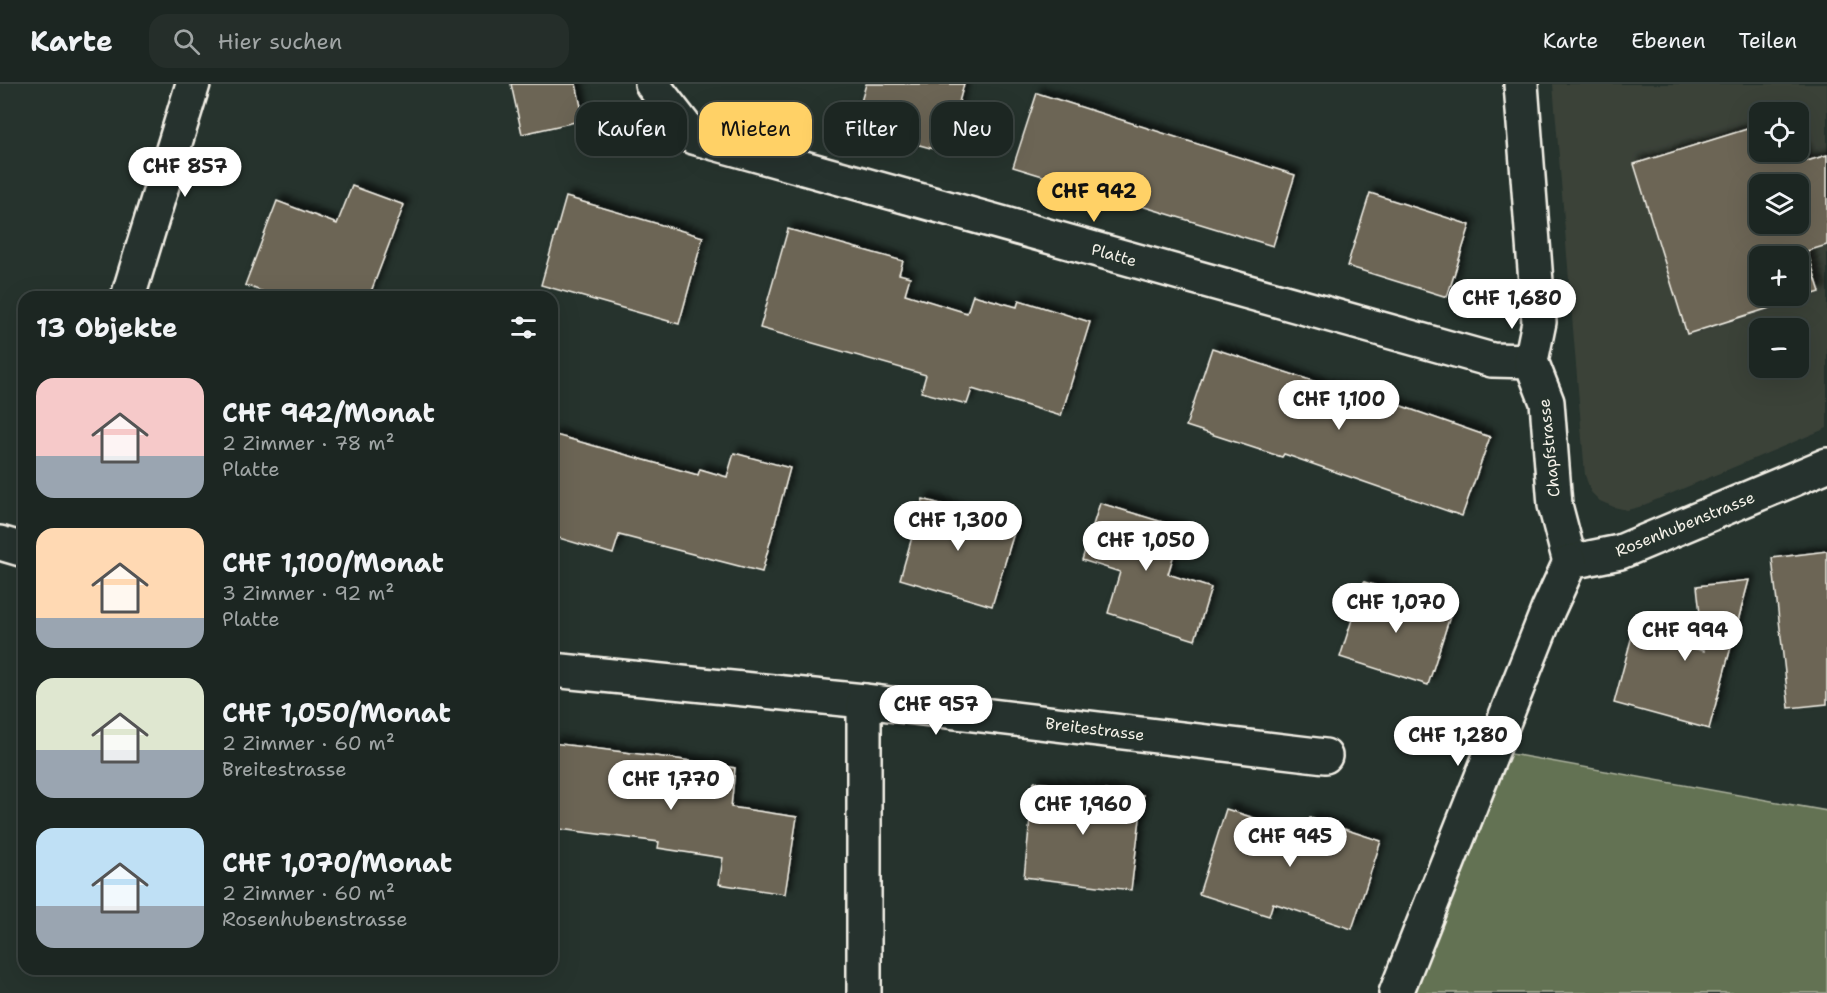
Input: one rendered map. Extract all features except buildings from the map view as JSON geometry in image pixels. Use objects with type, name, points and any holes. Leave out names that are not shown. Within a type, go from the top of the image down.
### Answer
[{"type":"street","points":[[130,291],[193,84]]},
{"type":"street","name":"Platte","points":[[652,84],[693,137],[1492,360],[1531,362]]},
{"type":"street","points":[[1521,84],[1539,322],[1531,362]]},
{"type":"street","name":"Chapfstrasse","points":[[1531,362],[1547,402],[1555,505],[1570,562]]},
{"type":"street","name":"Rosenhubenstrasse","points":[[1570,562],[1620,552],[1827,465]]},
{"type":"street","points":[[0,543],[18,548]]},
{"type":"street","points":[[1396,993],[1548,610],[1570,562]]},
{"type":"street","name":"Breitestrasse","points":[[558,671],[864,701],[1325,756]]},
{"type":"street","points":[[864,701],[864,993]]},
{"type":"shaded area","points":[[1553,84],[1827,84],[1827,428],[1639,507],[1627,510],[1614,507],[1600,501],[1591,492],[1585,475]]},
{"type":"green space","points":[[1511,754],[1827,811],[1827,993],[1414,993]]}]
